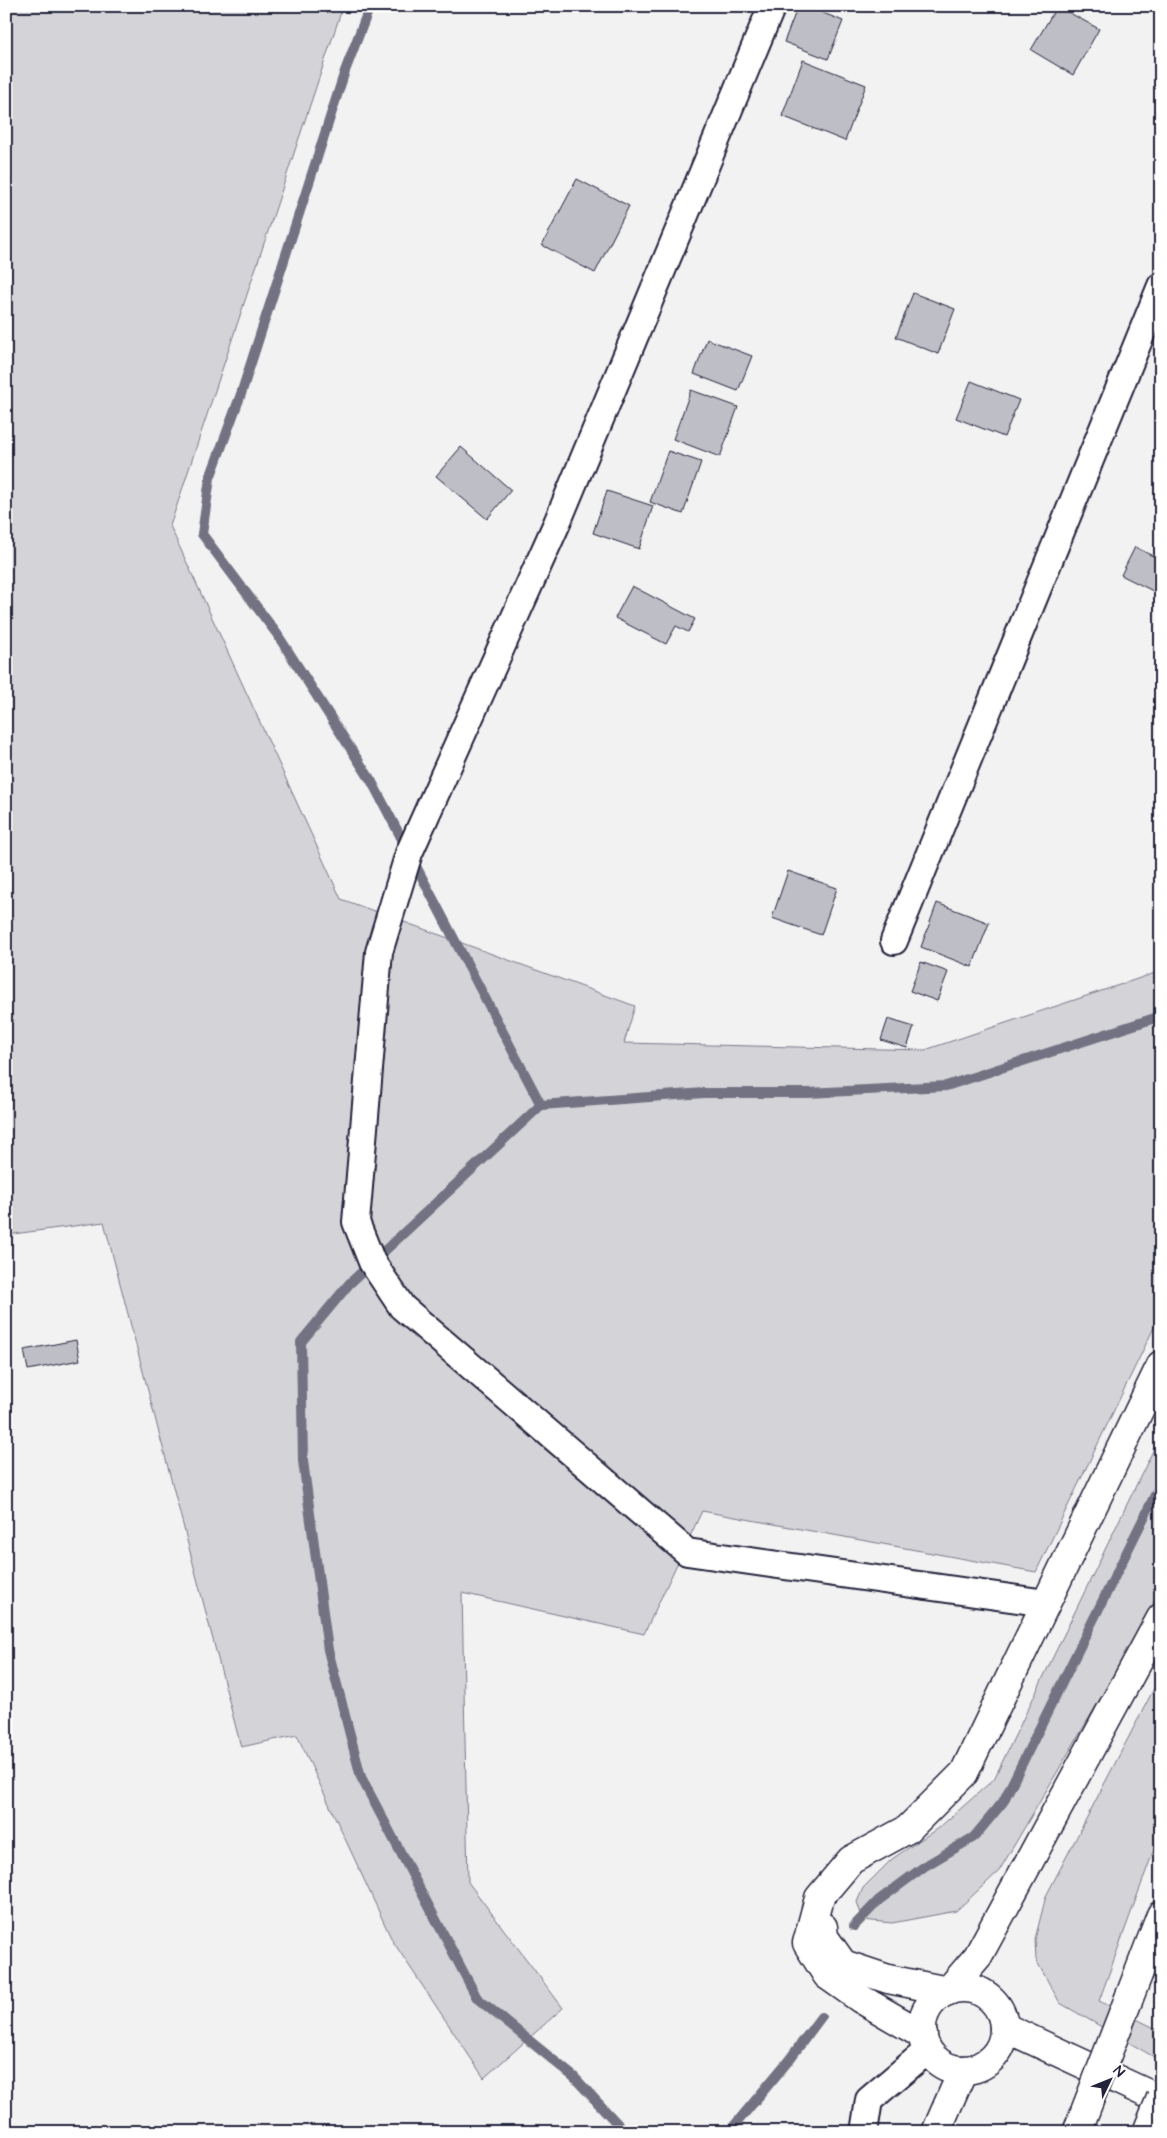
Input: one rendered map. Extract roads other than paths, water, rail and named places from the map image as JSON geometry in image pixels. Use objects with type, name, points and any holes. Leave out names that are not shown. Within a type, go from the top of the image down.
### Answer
[{"type":"main road","points":[[926,2042],[827,1975],[808,1943],[819,1898],[851,1860],[908,1829],[964,1773],[1161,1365]]},
{"type":"main road","points":[[819,1898],[824,1937],[844,1964],[888,1979],[948,1990],[962,1988],[977,1990],[990,1997],[1000,2010],[1004,2026],[1003,2040],[997,2052],[988,2062],[976,2068],[963,2070],[937,2061],[926,2042],[922,2023],[927,2010],[936,1998],[948,1990],[978,1956],[1161,1618]]},
{"type":"main road","points":[[1077,2132],[1161,1915]]},
{"type":"main road","points":[[1004,2026],[1161,2099],[1147,2132]]},
{"type":"main road","points":[[936,2132],[963,2070]]},
{"type":"street","points":[[772,6],[557,524],[409,853],[379,952],[356,1222],[372,1262],[402,1307],[687,1552],[1046,1603]]},
{"type":"street","points":[[894,941],[1161,286]]},
{"type":"street","points":[[864,2132],[870,2100],[926,2042]]},
{"type":"waterway","points":[[370,6],[345,71],[241,394],[210,478],[202,534],[277,634],[372,782],[541,1105]]},
{"type":"waterway","points":[[625,2132],[574,2077],[477,1998],[361,1777],[328,1650],[303,1461],[301,1342],[349,1284],[541,1105],[704,1093],[808,1093],[946,1086],[1161,1016]]},
{"type":"waterway","points":[[854,1926],[879,1900],[925,1866],[974,1837],[1003,1802],[1161,1483]]},
{"type":"waterway","points":[[729,2132],[789,2060],[821,2017]]}]
